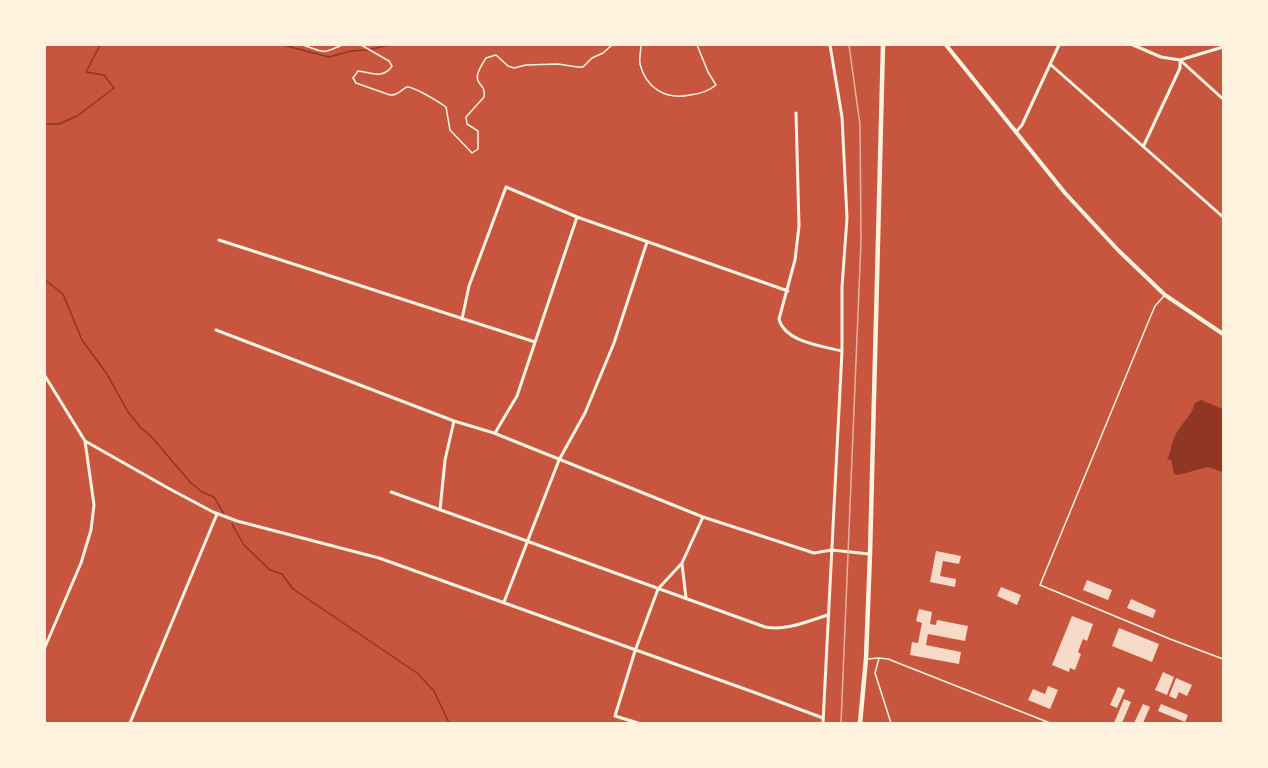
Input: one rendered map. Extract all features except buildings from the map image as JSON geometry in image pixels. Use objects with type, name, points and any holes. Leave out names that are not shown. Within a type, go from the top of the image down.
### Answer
[{"type":"main road","points":[[860,723],[866,659],[870,554],[882,45]]},
{"type":"street","points":[[86,441],[168,489],[217,514],[255,528],[380,558],[756,693],[823,721],[847,218],[842,117],[830,45]]},
{"type":"street","points":[[946,45],[1065,193],[1118,250],[1165,295],[1223,333]]},
{"type":"street","points":[[1016,132],[1022,125],[1059,45]]},
{"type":"street","points":[[1133,45],[1161,57],[1180,60],[1223,47]]},
{"type":"street","points":[[1144,145],[1180,68],[1180,60]]},
{"type":"street","points":[[1180,60],[1223,99]]},
{"type":"street","points":[[1050,64],[1223,217]]},
{"type":"street","points":[[796,112],[799,226],[795,260],[779,319],[781,327],[789,335],[842,351]]},
{"type":"street","points":[[462,319],[470,286],[506,187],[577,217],[788,291]]},
{"type":"street","points":[[494,433],[517,396],[577,217]]},
{"type":"street","points":[[219,240],[535,342]]},
{"type":"street","points":[[504,603],[558,460],[585,412],[614,342],[647,242]]},
{"type":"street","points":[[216,330],[454,421],[494,433],[703,517],[814,553],[831,550],[870,554]]},
{"type":"street","points":[[45,376],[86,441],[94,505],[91,530],[81,563],[45,646]]},
{"type":"street","points":[[440,510],[445,460],[454,421]]},
{"type":"street","points":[[391,492],[756,624],[777,629],[828,615]]},
{"type":"street","points":[[130,723],[217,514]]},
{"type":"street","points":[[639,723],[615,716],[635,651],[658,589],[682,563],[703,517]]},
{"type":"street","points":[[682,563],[686,598]]},
{"type":"lane","points":[[1165,295],[1155,306],[1040,585],[1223,659]]},
{"type":"lane","points":[[866,659],[879,658],[894,661],[1050,723]]},
{"type":"lane","points":[[879,658],[875,673],[891,723]]},
{"type":"path","points":[[303,45],[320,52],[330,52],[342,45]]},
{"type":"path","points":[[361,45],[389,61],[392,66],[386,72],[374,75],[358,71],[353,78],[356,83],[395,95],[408,87],[414,88],[446,106],[450,130],[472,153],[478,149],[478,131],[467,124],[466,117],[484,98],[484,90],[477,81],[476,75],[486,58],[496,55],[514,68],[526,64],[558,63],[583,67],[612,45]]},
{"type":"path","points":[[641,45],[640,65],[649,84],[660,93],[681,97],[697,94],[716,85],[697,45]]},
{"type":"shaded area","points":[[1201,400],[1223,409],[1223,472],[1208,467],[1174,474],[1171,460],[1167,459],[1174,439],[1195,403]]},
{"type":"waterway","points":[[45,124],[59,124],[77,116],[114,88],[104,75],[86,72],[100,45]]},
{"type":"waterway","points":[[283,45],[329,57],[390,45]]},
{"type":"waterway","points":[[45,280],[63,294],[82,340],[107,374],[128,412],[190,482],[202,492],[214,497],[224,514]]},
{"type":"waterway","points":[[232,524],[244,545],[270,570],[282,574],[293,589],[417,673],[434,691],[449,723]]},
{"type":"railway","points":[[841,723],[861,241],[860,125],[849,45]]}]
